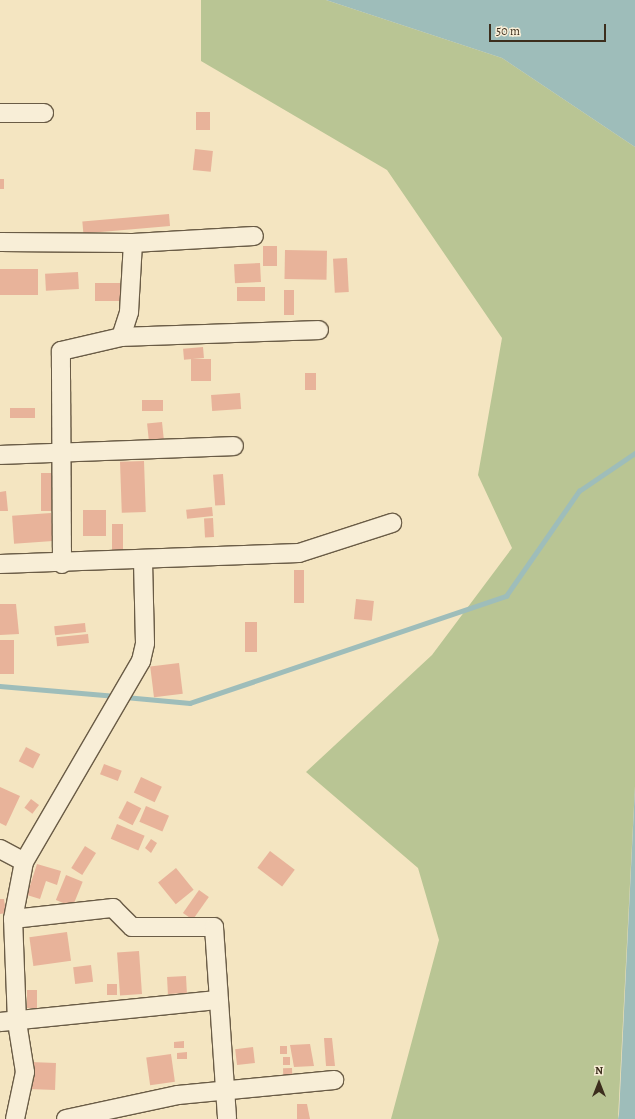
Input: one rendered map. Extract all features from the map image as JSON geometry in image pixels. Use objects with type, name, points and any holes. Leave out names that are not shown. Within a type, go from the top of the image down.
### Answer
[{"type":"street","points":[[0,113],[44,113]]},
{"type":"street","points":[[0,242],[133,243],[254,236]]},
{"type":"street","points":[[121,337],[130,312],[133,243]]},
{"type":"street","points":[[62,564],[60,453],[61,351],[121,337],[319,330]]},
{"type":"street","points":[[0,455],[234,446]]},
{"type":"street","points":[[0,564],[62,564],[143,559],[299,553],[392,523]]},
{"type":"street","points":[[15,1119],[25,1072],[8,1022],[13,919],[24,862],[141,661],[145,643],[143,559]]},
{"type":"street","points":[[0,849],[24,862]]},
{"type":"street","points":[[13,919],[113,908],[132,927],[214,927],[218,1000],[227,1089],[227,1119]]},
{"type":"street","points":[[8,1022],[218,1000]]},
{"type":"street","points":[[66,1119],[178,1095],[227,1089],[334,1080]]},
{"type":"green space","points":[[201,0],[326,0],[502,58],[635,147],[635,786],[618,1119],[391,1119],[439,940],[418,868],[306,772],[432,655],[512,548],[478,475],[502,338],[387,170],[201,61]]},
{"type":"water","points":[[326,0],[635,0],[635,147],[502,58]]},
{"type":"water","points":[[635,786],[635,1119],[618,1119],[619,1114]]},
{"type":"building","points":[[196,112],[210,112],[210,130],[196,130]]},
{"type":"building","points":[[195,149],[213,151],[211,172],[193,170]]},
{"type":"building","points":[[0,179],[4,179],[4,189],[0,189]]},
{"type":"building","points":[[169,214],[170,226],[83,234],[82,222]]},
{"type":"building","points":[[263,246],[277,246],[277,266],[263,266]]},
{"type":"building","points":[[285,250],[327,251],[326,280],[284,279]]},
{"type":"building","points":[[347,258],[349,292],[335,293],[333,259]]},
{"type":"building","points":[[260,263],[261,282],[235,283],[234,264]]},
{"type":"building","points":[[0,269],[38,269],[38,295],[0,295]]},
{"type":"building","points":[[78,272],[79,289],[46,291],[45,274]]},
{"type":"building","points":[[95,283],[120,283],[120,301],[95,301]]},
{"type":"building","points":[[237,287],[265,287],[265,301],[237,301]]},
{"type":"building","points":[[284,290],[294,290],[294,315],[284,315]]},
{"type":"building","points":[[203,347],[204,358],[184,360],[183,349]]},
{"type":"building","points":[[191,359],[211,359],[211,381],[191,381]]},
{"type":"building","points":[[305,373],[316,373],[316,390],[305,390]]},
{"type":"building","points":[[240,393],[241,409],[212,411],[211,395]]},
{"type":"building","points":[[142,400],[163,400],[163,411],[142,411]]},
{"type":"building","points":[[10,408],[35,408],[35,418],[10,418]]},
{"type":"building","points":[[162,422],[164,440],[149,441],[147,424]]},
{"type":"building","points":[[144,461],[146,512],[122,513],[120,462]]},
{"type":"building","points":[[41,473],[52,473],[52,511],[41,511]]},
{"type":"building","points":[[223,474],[225,505],[215,506],[213,475]]},
{"type":"building","points":[[6,491],[8,511],[0,511],[0,492]]},
{"type":"building","points":[[212,507],[213,516],[187,519],[186,510]]},
{"type":"building","points":[[83,510],[106,510],[106,536],[83,536]]},
{"type":"building","points":[[51,513],[53,541],[14,544],[12,516]]},
{"type":"building","points":[[204,518],[213,518],[214,537],[205,537]]},
{"type":"building","points":[[112,524],[123,524],[123,559],[112,559]]},
{"type":"building","points":[[294,570],[304,570],[304,603],[294,603]]},
{"type":"building","points":[[356,599],[374,601],[372,621],[354,619]]},
{"type":"building","points":[[0,604],[16,604],[19,634],[0,635]]},
{"type":"building","points":[[245,622],[257,622],[257,652],[245,652]]},
{"type":"building","points":[[85,623],[86,632],[55,635],[54,626]]},
{"type":"building","points":[[88,634],[89,643],[57,646],[56,637]]},
{"type":"building","points":[[0,640],[14,640],[14,674],[0,674]]},
{"type":"building","points":[[179,663],[183,694],[154,697],[150,667]]},
{"type":"building","points":[[26,747],[40,754],[33,769],[19,761]]},
{"type":"building","points":[[104,764],[122,771],[118,781],[100,774]]},
{"type":"building","points":[[141,777],[162,787],[155,802],[134,792]]},
{"type":"building","points":[[0,787],[20,796],[6,826],[0,823]]},
{"type":"building","points":[[31,799],[39,805],[32,814],[24,808]]},
{"type":"building","points":[[127,801],[141,808],[133,825],[118,818]]},
{"type":"building","points":[[146,806],[169,816],[162,831],[139,822]]},
{"type":"building","points":[[117,824],[145,836],[138,850],[111,839]]},
{"type":"building","points":[[151,839],[157,843],[151,853],[145,848]]},
{"type":"building","points":[[85,846],[96,853],[82,875],[71,868]]},
{"type":"building","points":[[270,851],[295,870],[282,886],[257,868]]},
{"type":"building","points":[[37,864],[61,871],[57,885],[46,881],[40,899],[27,895]]},
{"type":"building","points":[[176,868],[194,890],[176,904],[158,882]]},
{"type":"building","points":[[66,875],[83,882],[73,907],[56,900]]},
{"type":"building","points":[[199,890],[209,897],[193,920],[183,913]]},
{"type":"building","points":[[0,899],[4,899],[6,913],[0,914]]},
{"type":"building","points":[[67,932],[71,961],[33,966],[29,937]]},
{"type":"building","points":[[139,951],[142,994],[120,995],[117,953]]},
{"type":"building","points":[[91,965],[93,982],[75,984],[73,967]]},
{"type":"building","points":[[186,976],[187,993],[168,994],[167,977]]},
{"type":"building","points":[[107,984],[117,984],[117,995],[107,995]]},
{"type":"building","points":[[27,990],[37,990],[37,1008],[27,1008]]},
{"type":"building","points":[[324,1038],[332,1038],[335,1066],[326,1066]]},
{"type":"building","points":[[184,1041],[184,1048],[174,1048],[174,1042]]},
{"type":"building","points":[[310,1044],[314,1066],[294,1067],[290,1045]]},
{"type":"building","points":[[280,1046],[287,1046],[287,1054],[280,1054]]},
{"type":"building","points":[[253,1047],[255,1063],[237,1065],[235,1049]]},
{"type":"building","points":[[187,1052],[187,1059],[177,1059],[177,1053]]},
{"type":"building","points":[[171,1054],[175,1082],[150,1085],[146,1057]]},
{"type":"building","points":[[283,1057],[290,1057],[290,1065],[283,1065]]},
{"type":"building","points":[[30,1062],[56,1063],[55,1090],[29,1089]]},
{"type":"building","points":[[283,1068],[292,1068],[293,1091],[284,1091]]},
{"type":"building","points":[[297,1104],[307,1104],[310,1119],[297,1119]]},
{"type":"waterway","points":[[125,697],[190,703],[506,596],[579,491],[635,453]]},
{"type":"waterway","points":[[0,686],[116,696]]}]
